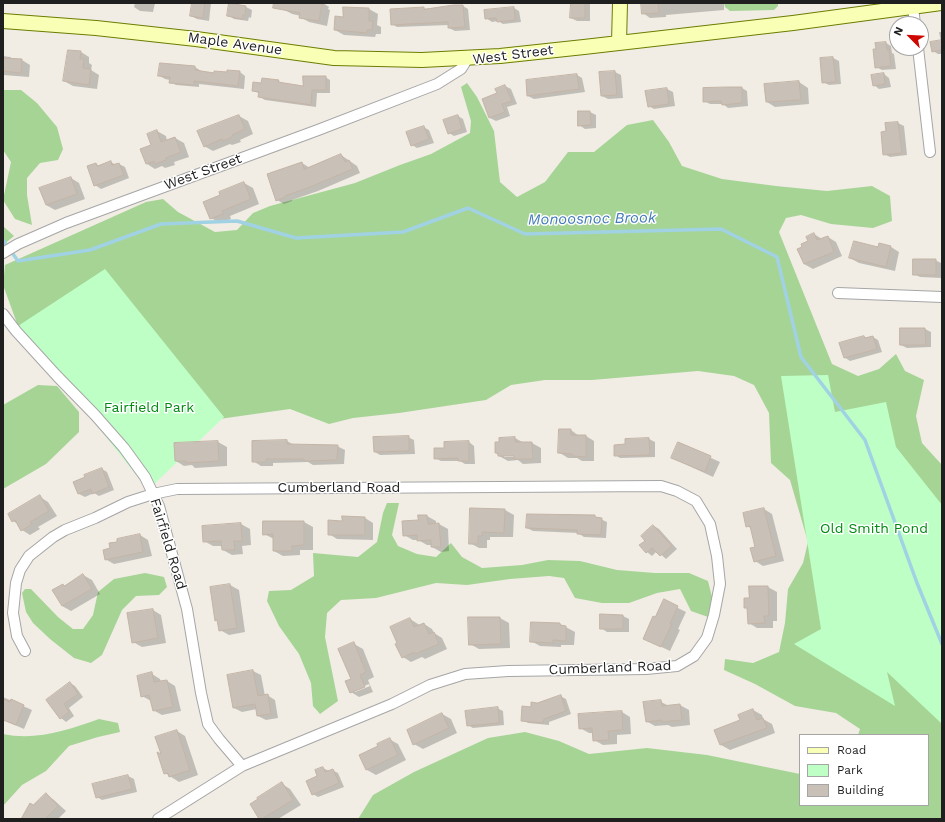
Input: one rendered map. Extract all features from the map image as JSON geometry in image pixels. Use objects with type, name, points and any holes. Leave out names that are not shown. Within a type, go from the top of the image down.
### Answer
[{"type":"main road","points":[[619,43],[620,3]]},
{"type":"main road","name":"West Street","points":[[468,58],[500,56],[788,24],[941,3]]},
{"type":"main road","name":"Maple Avenue","points":[[3,21],[96,28],[188,38],[334,58],[396,60],[468,58]]},
{"type":"street","points":[[913,7],[914,16]]},
{"type":"street","points":[[919,56],[930,152]]},
{"type":"street","name":"West Street","points":[[3,253],[18,244],[66,223],[318,130],[437,84],[449,78],[461,69],[468,58]]},
{"type":"street","points":[[838,293],[942,297]]},
{"type":"street","name":"Fairfield Road","points":[[3,314],[16,331],[124,448],[145,478],[159,506],[188,609],[198,674],[208,724],[242,766]]},
{"type":"street","name":"Cumberland Road","points":[[25,651],[17,636],[12,613],[16,583],[20,570],[29,556],[53,537],[65,530],[96,518],[128,502],[153,494],[177,489],[661,486],[677,491],[696,501],[710,524],[717,556],[720,584],[714,615],[707,638],[694,656],[677,666],[646,669],[508,671],[464,674],[430,685],[384,707],[242,766],[158,819]]},
{"type":"green space","points":[[724,3],[778,3],[778,6],[774,10],[730,11],[725,7]]},
{"type":"green space","points":[[467,83],[477,97],[494,131],[500,182],[517,197],[545,182],[568,152],[594,152],[627,125],[653,120],[669,142],[682,166],[722,179],[827,191],[872,186],[890,196],[892,221],[873,228],[831,224],[801,215],[786,218],[779,232],[832,364],[858,376],[879,369],[896,354],[905,371],[924,380],[916,416],[922,443],[942,465],[942,819],[358,819],[373,795],[414,772],[488,738],[525,732],[559,741],[589,754],[647,748],[707,755],[799,774],[799,806],[929,806],[929,734],[858,734],[860,729],[836,713],[795,706],[755,684],[724,670],[725,659],[753,663],[779,652],[785,623],[788,589],[803,563],[808,542],[790,480],[771,463],[769,413],[754,385],[734,376],[698,371],[592,380],[545,380],[511,385],[486,400],[399,413],[353,418],[329,424],[290,409],[170,426],[18,326],[3,285],[5,265],[146,202],[163,199],[178,212],[215,232],[237,230],[253,213],[270,206],[355,183],[431,154],[470,133],[471,121],[461,87]]},
{"type":"green space","points":[[3,90],[21,90],[37,103],[57,127],[63,149],[58,160],[40,163],[27,178],[27,195],[32,225],[15,219],[3,200],[11,162],[3,150]]},
{"type":"green space","points":[[3,226],[14,236],[3,245]]},
{"type":"green space","name":"Fairfield Park","points":[[105,269],[224,417],[148,490],[18,326]]},
{"type":"green space","name":"Old Smith Pond","points":[[828,375],[835,412],[886,402],[896,447],[942,505],[942,724],[887,672],[895,706],[794,644],[821,629],[781,376]]},
{"type":"green space","points":[[38,385],[57,386],[79,412],[79,432],[46,464],[3,489],[3,405]]},
{"type":"green space","points":[[387,503],[399,503],[392,535],[398,546],[417,554],[436,557],[451,543],[462,557],[482,568],[522,565],[548,560],[580,561],[617,570],[655,573],[689,573],[708,581],[712,597],[708,617],[691,611],[680,589],[657,593],[629,603],[602,603],[575,598],[564,578],[549,576],[510,579],[467,585],[436,583],[376,598],[341,600],[327,613],[325,637],[338,701],[320,714],[313,706],[311,683],[299,654],[279,626],[267,601],[269,591],[291,590],[314,576],[313,553],[358,557],[377,542],[383,513]]},
{"type":"green space","points":[[145,573],[164,577],[167,587],[159,595],[136,596],[122,610],[102,655],[91,663],[74,658],[33,623],[26,612],[22,593],[25,589],[31,589],[58,617],[73,629],[83,629],[93,615],[98,592],[114,579]]},
{"type":"green space","points":[[99,719],[118,723],[120,732],[69,746],[46,771],[22,785],[3,806],[3,734],[15,736],[40,735],[76,727]]},
{"type":"building","points":[[192,3],[205,3],[203,18],[190,16]]},
{"type":"building","points":[[229,3],[246,6],[243,19],[227,16]]},
{"type":"building","points":[[274,3],[322,4],[319,21],[299,18],[300,13],[273,8]]},
{"type":"building","points":[[571,3],[585,3],[585,18],[570,18]]},
{"type":"building","points":[[641,3],[658,3],[659,13],[642,14]]},
{"type":"building","points":[[463,5],[465,27],[448,28],[448,22],[391,25],[390,9],[424,7],[424,9]]},
{"type":"building","points":[[343,7],[369,8],[369,21],[373,21],[372,30],[367,30],[367,33],[334,30],[335,16],[343,17]]},
{"type":"building","points":[[514,7],[515,20],[497,22],[496,18],[485,19],[484,10]]},
{"type":"building","points":[[942,40],[942,50],[932,52],[930,42]]},
{"type":"building","points":[[886,42],[887,50],[889,49],[891,66],[875,68],[873,49],[876,49],[875,43]]},
{"type":"building","points":[[68,50],[81,51],[80,59],[84,59],[83,68],[91,69],[89,85],[63,81]]},
{"type":"building","points":[[833,57],[836,82],[822,83],[820,58]]},
{"type":"building","points":[[3,58],[22,59],[21,73],[3,71]]},
{"type":"building","points":[[160,63],[195,66],[195,70],[214,73],[214,71],[227,72],[227,70],[240,71],[238,86],[194,81],[194,85],[169,83],[170,77],[158,76]]},
{"type":"building","points":[[615,71],[617,95],[601,96],[599,72]]},
{"type":"building","points":[[884,73],[885,84],[873,86],[871,75]]},
{"type":"building","points":[[577,74],[579,89],[527,96],[526,80]]},
{"type":"building","points":[[303,76],[326,76],[326,90],[312,90],[311,105],[258,97],[259,92],[252,91],[253,82],[261,83],[262,78],[279,80],[278,82],[303,86]]},
{"type":"building","points":[[799,81],[801,100],[766,102],[764,84]]},
{"type":"building","points":[[505,85],[512,101],[502,104],[505,112],[489,118],[482,99],[497,93],[495,89]]},
{"type":"building","points":[[742,87],[742,103],[722,105],[721,101],[703,102],[703,88]]},
{"type":"building","points":[[667,88],[669,104],[648,107],[645,91]]},
{"type":"building","points":[[578,111],[590,111],[591,125],[578,126]]},
{"type":"building","points":[[239,115],[245,129],[223,141],[222,139],[204,147],[197,131]]},
{"type":"building","points":[[458,115],[462,129],[448,134],[443,120]]},
{"type":"building","points":[[898,122],[902,153],[883,155],[881,132],[886,131],[885,123]]},
{"type":"building","points":[[424,126],[429,139],[411,146],[406,132]]},
{"type":"building","points":[[157,130],[161,142],[175,137],[181,152],[155,164],[154,161],[146,164],[140,149],[151,145],[147,134]]},
{"type":"building","points":[[341,154],[345,162],[349,160],[353,169],[276,201],[267,174],[302,162],[304,169]]},
{"type":"building","points":[[111,161],[112,165],[119,163],[124,175],[94,186],[87,166],[96,163],[97,166]]},
{"type":"building","points":[[71,177],[77,194],[46,205],[39,188]]},
{"type":"building","points":[[244,182],[251,199],[222,211],[223,214],[210,219],[203,202],[220,195],[219,192]]},
{"type":"building","points":[[814,233],[817,240],[828,236],[834,252],[804,264],[797,249],[802,247],[801,244],[808,241],[806,237]]},
{"type":"building","points":[[854,241],[878,247],[879,243],[891,246],[886,267],[849,258]]},
{"type":"building","points":[[913,259],[936,259],[936,275],[913,275]]},
{"type":"building","points":[[900,328],[925,328],[926,345],[900,345]]},
{"type":"building","points":[[864,336],[865,338],[873,336],[877,349],[844,358],[839,343]]},
{"type":"building","points":[[559,429],[571,429],[571,435],[586,435],[586,457],[558,453]]},
{"type":"building","points":[[409,436],[409,451],[374,452],[373,437]]},
{"type":"building","points":[[515,437],[515,442],[532,442],[533,459],[514,459],[514,456],[498,456],[498,453],[495,453],[495,442],[499,442],[499,438]]},
{"type":"building","points":[[649,438],[650,455],[614,456],[614,445],[625,444],[625,439]]},
{"type":"building","points":[[287,440],[287,444],[338,445],[337,460],[304,461],[304,459],[266,459],[266,462],[252,462],[252,441]]},
{"type":"building","points":[[218,441],[219,461],[186,463],[186,461],[175,461],[174,443]]},
{"type":"building","points":[[469,441],[469,461],[458,461],[458,458],[434,459],[434,448],[444,448],[444,442]]},
{"type":"building","points":[[678,442],[711,456],[705,472],[671,458]]},
{"type":"building","points":[[102,468],[109,487],[92,494],[91,489],[78,494],[73,482],[85,477],[84,475]]},
{"type":"building","points":[[40,495],[49,511],[30,522],[32,524],[21,531],[15,520],[12,522],[8,514]]},
{"type":"building","points":[[470,508],[505,509],[504,533],[482,532],[482,536],[478,536],[478,544],[469,544]]},
{"type":"building","points":[[764,508],[776,556],[754,562],[750,548],[755,547],[750,526],[746,527],[743,513]]},
{"type":"building","points":[[527,514],[595,515],[595,517],[602,518],[601,535],[577,534],[577,530],[526,528]]},
{"type":"building","points":[[418,515],[427,515],[428,524],[439,523],[441,547],[431,547],[431,540],[417,541],[417,535],[403,536],[402,521],[418,520]]},
{"type":"building","points":[[342,516],[365,517],[365,535],[328,535],[328,520],[342,521]]},
{"type":"building","points":[[263,521],[304,521],[304,545],[292,546],[292,551],[273,551],[273,534],[263,535]]},
{"type":"building","points":[[241,523],[242,541],[234,541],[235,550],[222,550],[221,541],[203,542],[202,526]]},
{"type":"building","points":[[653,525],[672,546],[660,556],[652,548],[646,553],[639,545],[645,541],[641,536]]},
{"type":"building","points":[[140,534],[143,552],[105,560],[103,550],[110,548],[109,543],[117,542],[117,539]]},
{"type":"building","points":[[83,574],[92,589],[62,606],[52,590],[63,584],[64,586]]},
{"type":"building","points":[[230,584],[237,628],[219,631],[217,620],[215,621],[210,587]]},
{"type":"building","points":[[749,586],[768,586],[769,616],[764,616],[765,623],[748,624],[747,608],[744,608],[744,598],[749,598]]},
{"type":"building","points":[[664,599],[678,606],[670,624],[672,624],[661,647],[643,639],[653,616],[655,617]]},
{"type":"building","points":[[153,609],[158,638],[132,643],[127,613]]},
{"type":"building","points":[[600,614],[623,615],[623,629],[600,629]]},
{"type":"building","points":[[468,617],[500,617],[501,644],[469,645]]},
{"type":"building","points":[[410,618],[414,627],[424,623],[429,634],[434,632],[439,644],[415,654],[414,652],[402,658],[395,644],[397,643],[390,627]]},
{"type":"building","points":[[531,622],[560,623],[560,625],[566,626],[566,641],[553,640],[553,643],[530,642]]},
{"type":"building","points":[[354,642],[366,672],[360,675],[365,687],[350,693],[345,681],[351,679],[338,649]]},
{"type":"building","points":[[253,670],[258,696],[268,694],[271,714],[257,716],[255,704],[233,708],[227,675]]},
{"type":"building","points":[[152,672],[154,682],[167,680],[173,707],[153,711],[149,695],[141,697],[137,676]]},
{"type":"building","points":[[70,682],[78,694],[64,704],[69,712],[60,719],[46,700]]},
{"type":"building","points":[[561,695],[566,711],[544,719],[543,723],[521,721],[522,706],[531,707],[531,702],[537,703]]},
{"type":"building","points":[[3,699],[10,702],[11,699],[24,705],[16,725],[3,720]]},
{"type":"building","points":[[661,700],[662,706],[680,704],[682,720],[646,722],[643,702]]},
{"type":"building","points":[[498,707],[499,723],[467,726],[465,711]]},
{"type":"building","points":[[753,709],[757,720],[763,718],[767,728],[720,745],[714,730],[740,720],[738,715]]},
{"type":"building","points":[[622,711],[623,730],[608,731],[609,740],[593,741],[592,728],[579,729],[578,714]]},
{"type":"building","points":[[442,713],[449,728],[413,745],[407,730]]},
{"type":"building","points":[[177,730],[190,770],[169,777],[168,773],[164,774],[157,752],[161,754],[155,737]]},
{"type":"building","points":[[390,738],[398,755],[366,770],[359,755],[378,746],[377,744]]},
{"type":"building","points":[[323,767],[325,772],[333,769],[339,783],[312,795],[306,781],[317,776],[315,770]]},
{"type":"building","points":[[128,775],[132,789],[96,798],[92,784]]},
{"type":"building","points":[[282,782],[293,800],[262,819],[259,819],[250,804]]},
{"type":"building","points":[[46,793],[58,806],[45,819],[21,819],[30,803],[33,805]]},
{"type":"waterway","name":"Monoosnoc Brook","points":[[3,240],[18,261],[90,250],[161,224],[237,221],[296,238],[403,232],[468,208],[525,234],[721,229],[777,257],[801,357],[865,440],[917,583],[942,644]]}]
